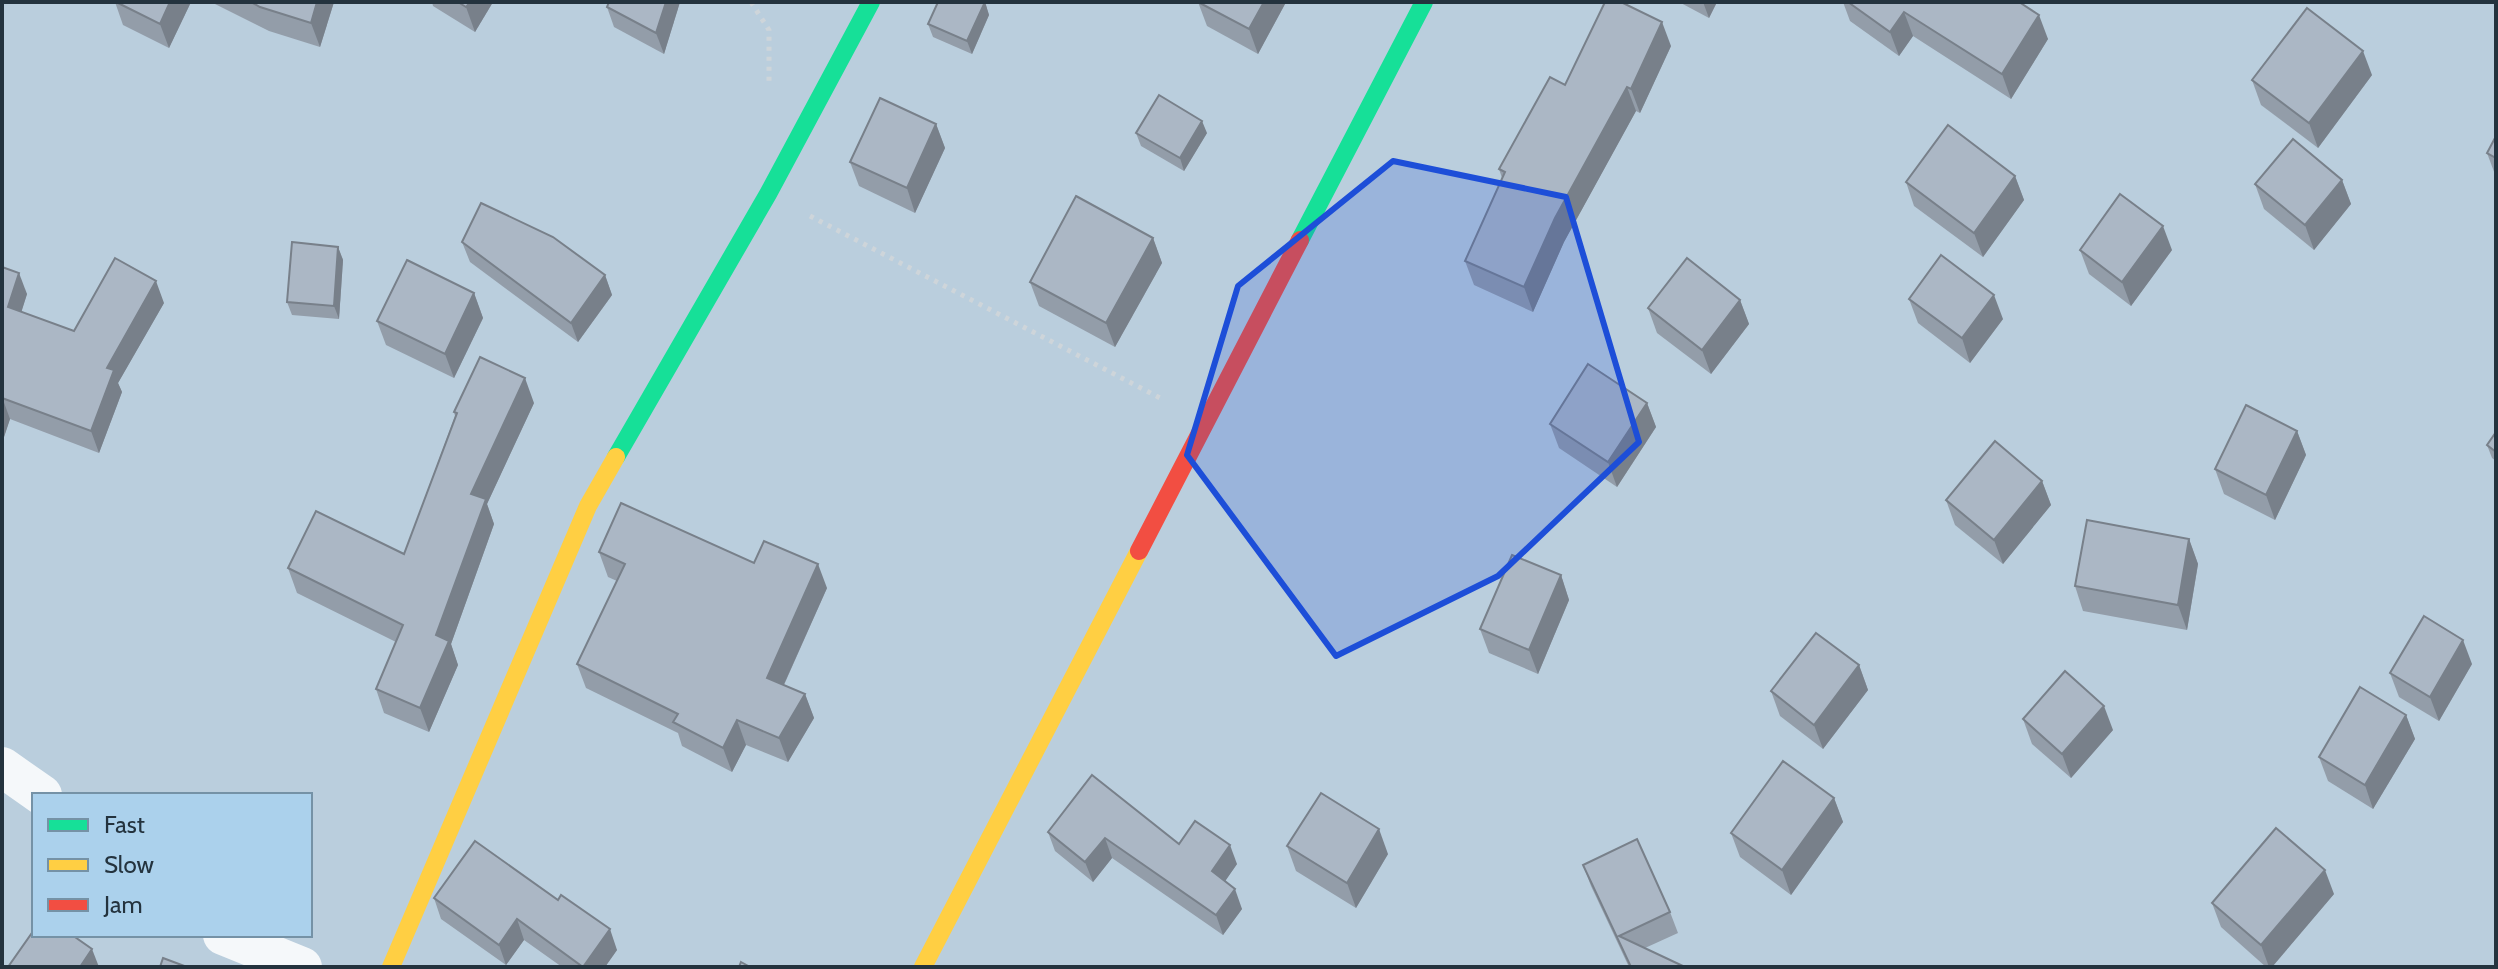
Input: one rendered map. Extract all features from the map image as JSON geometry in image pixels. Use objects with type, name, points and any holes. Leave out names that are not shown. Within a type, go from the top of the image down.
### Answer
[{"type":"main road","points":[[391,967],[588,506],[768,194],[871,2]]},
{"type":"main road","points":[[923,967],[1424,2]]},
{"type":"street","points":[[2,767],[39,793]]},
{"type":"street","points":[[228,937],[302,967]]},
{"type":"path","points":[[751,2],[769,30],[769,90]]},
{"type":"path","points":[[768,194],[1207,422]]},
{"type":"highlighted area","points":[[1393,161],[1566,197],[1639,442],[1498,576],[1336,656],[1187,455],[1238,286]]},
{"type":"building","points":[[116,2],[170,2],[160,24]]},
{"type":"building","points":[[251,2],[317,2],[311,23]]},
{"type":"building","points":[[609,2],[666,2],[656,33],[607,7]]},
{"type":"building","points":[[938,2],[985,2],[967,41],[928,24]]},
{"type":"building","points":[[1198,2],[1264,2],[1249,29]]},
{"type":"building","points":[[1605,2],[1621,2],[1662,22],[1631,89],[1627,87],[1555,218],[1524,287],[1465,261],[1505,172],[1499,169],[1550,77],[1565,85]]},
{"type":"building","points":[[1848,2],[2019,2],[2039,15],[2002,74],[1904,12],[1890,32]]},
{"type":"building","points":[[2307,8],[2363,51],[2309,123],[2252,80]]},
{"type":"building","points":[[1159,95],[1202,121],[1180,158],[1136,133]]},
{"type":"building","points":[[880,98],[936,124],[907,188],[850,162]]},
{"type":"building","points":[[1948,125],[2015,176],[1974,233],[1906,182]]},
{"type":"building","points":[[2496,136],[2496,158],[2487,153]]},
{"type":"building","points":[[2293,139],[2342,180],[2305,225],[2255,184]]},
{"type":"building","points":[[2120,194],[2163,226],[2122,282],[2080,250]]},
{"type":"building","points":[[1076,196],[1153,238],[1106,323],[1030,282]]},
{"type":"building","points":[[481,203],[553,237],[605,275],[571,323],[462,242]]},
{"type":"building","points":[[292,242],[338,247],[334,306],[287,302]]},
{"type":"building","points":[[1941,255],[1994,295],[1962,338],[1909,299]]},
{"type":"building","points":[[115,258],[156,281],[107,368],[114,370],[91,431],[2,398],[2,267],[19,273],[8,307],[74,331]]},
{"type":"building","points":[[1687,258],[1740,300],[1702,350],[1648,308]]},
{"type":"building","points":[[407,260],[474,293],[445,354],[377,321]]},
{"type":"building","points":[[480,357],[525,378],[471,494],[486,499],[436,635],[449,641],[420,708],[376,689],[403,625],[288,568],[316,511],[404,554],[457,413],[454,412]]},
{"type":"building","points":[[1588,364],[1647,403],[1608,462],[1550,424]]},
{"type":"building","points":[[2246,405],[2297,431],[2266,495],[2215,469]]},
{"type":"building","points":[[2496,432],[2496,452],[2487,445]]},
{"type":"building","points":[[1995,441],[2042,481],[1994,540],[1946,500]]},
{"type":"building","points":[[621,503],[754,563],[764,541],[818,564],[767,678],[805,694],[779,738],[737,720],[723,748],[673,722],[678,714],[577,664],[625,564],[599,552]]},
{"type":"building","points":[[2087,520],[2189,539],[2178,605],[2075,586]]},
{"type":"building","points":[[1512,555],[1561,575],[1529,650],[1480,629]]},
{"type":"building","points":[[2424,616],[2463,640],[2430,697],[2390,673]]},
{"type":"building","points":[[1816,633],[1859,665],[1814,725],[1771,691]]},
{"type":"building","points":[[2065,671],[2104,706],[2062,754],[2023,719]]},
{"type":"building","points":[[2360,687],[2406,715],[2365,785],[2319,757]]},
{"type":"building","points":[[1783,761],[1834,798],[1782,870],[1731,833]]},
{"type":"building","points":[[1092,775],[1179,844],[1195,821],[1230,845],[1212,871],[1235,889],[1216,915],[1105,838],[1085,862],[1048,832]]},
{"type":"building","points":[[1321,793],[1379,829],[1347,883],[1287,846]]},
{"type":"building","points":[[2276,828],[2325,870],[2261,945],[2212,903]]},
{"type":"building","points":[[1637,839],[1670,912],[1619,936],[1685,967],[1631,967],[1583,865]]},
{"type":"building","points":[[475,841],[558,900],[561,895],[610,929],[583,967],[517,919],[499,945],[434,898]]},
{"type":"building","points":[[32,933],[32,937],[75,937],[92,949],[80,967],[8,967]]},
{"type":"building","points":[[163,958],[187,967],[160,967]]},
{"type":"traffic: fast","points":[[616,457],[768,194],[871,2]]},
{"type":"traffic: fast","points":[[1300,240],[1424,2]]},
{"type":"traffic: slow","points":[[391,967],[588,506],[616,457]]},
{"type":"traffic: slow","points":[[923,967],[1139,551]]},
{"type":"traffic: jam","points":[[1139,551],[1300,240]]}]
